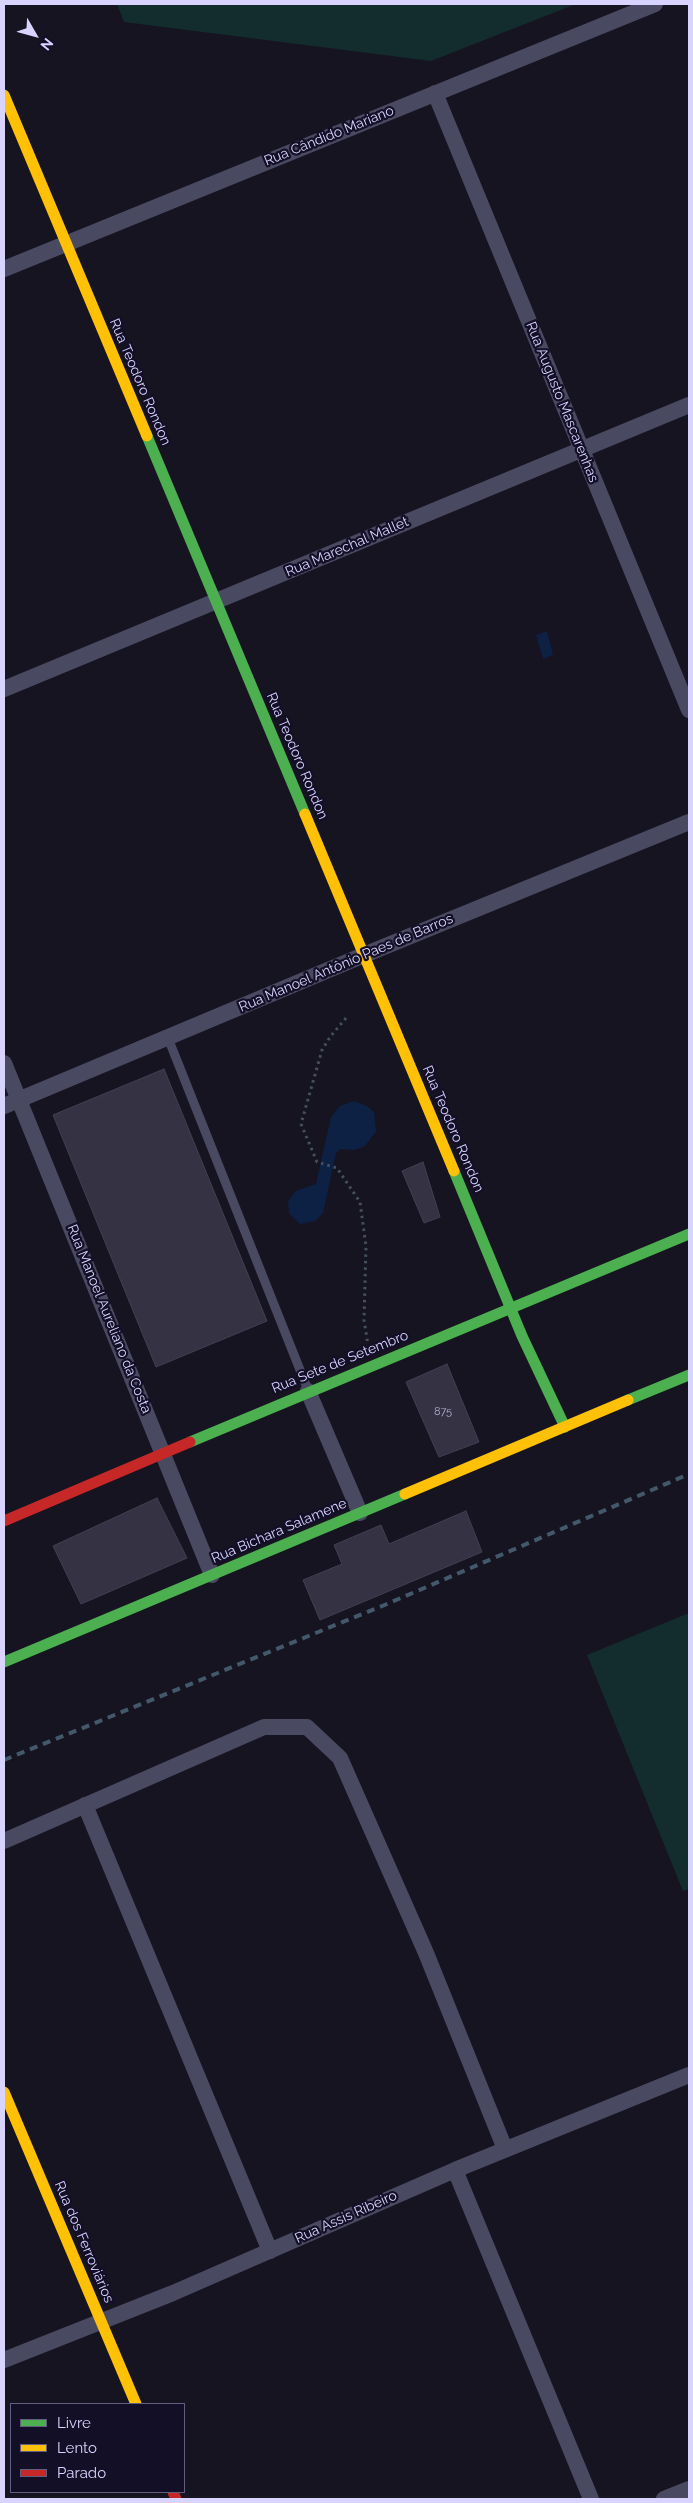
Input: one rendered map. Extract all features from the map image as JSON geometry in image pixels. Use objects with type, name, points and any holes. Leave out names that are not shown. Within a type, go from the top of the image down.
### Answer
[{"type":"main road","name":"Rua Teodoro Rondon","points":[[4,94],[522,1336],[566,1427]]},
{"type":"main road","name":"Rua Sete de Setembro","points":[[4,1521],[308,1391],[512,1309],[689,1234]]},
{"type":"main road","name":"Rua Bichara Salamene","points":[[4,1662],[689,1375]]},
{"type":"main road","name":"Rua dos Ferroviários","points":[[4,2092],[136,2403]]},
{"type":"street","name":"Rua Cândido Mariano","points":[[4,269],[655,4]]},
{"type":"street","name":"Rua Augusto Mascarenhas","points":[[435,93],[689,710]]},
{"type":"street","name":"Rua Marechal Mallet","points":[[4,689],[689,405]]},
{"type":"street","name":"Rua Manoel Antônio Paes de Barros","points":[[11,1103],[364,955],[689,822]]},
{"type":"street","name":"Rua Manoel Aureliano da Costa","points":[[4,1063],[11,1103],[164,1454],[212,1575]]},
{"type":"street","points":[[308,1391],[360,1513]]},
{"type":"street","points":[[4,1841],[264,1727],[307,1727],[340,1758],[426,1953],[505,2149]]},
{"type":"street","points":[[85,1805],[270,2251]]},
{"type":"street","name":"Rua Assis Ribeiro","points":[[4,2360],[173,2293],[455,2170],[689,2074]]},
{"type":"street","points":[[455,2170],[591,2499]]},
{"type":"street","points":[[664,2499],[689,2489]]},
{"type":"lane","points":[[168,1038],[308,1391]]},
{"type":"path","points":[[346,1018],[322,1050],[300,1124],[317,1162],[337,1168],[360,1202],[366,1246],[364,1320],[372,1365]]},
{"type":"green space","points":[[117,4],[576,4],[431,61],[124,22]]},
{"type":"green space","points":[[689,1613],[689,1889],[683,1891],[587,1655]]},
{"type":"water","points":[[547,631],[553,655],[543,659],[536,635]]},
{"type":"water","points":[[354,1101],[367,1106],[374,1112],[376,1131],[365,1146],[354,1150],[340,1149],[336,1153],[323,1213],[315,1221],[300,1224],[289,1213],[288,1201],[296,1191],[316,1184],[331,1117],[340,1106]]},
{"type":"building","points":[[164,1069],[267,1321],[156,1367],[53,1115]]},
{"type":"building","points":[[423,1162],[440,1217],[424,1223],[402,1171]]},
{"type":"building","points":[[447,1364],[479,1442],[439,1457],[406,1382]]},
{"type":"building","points":[[157,1498],[187,1558],[81,1604],[53,1546]]},
{"type":"building","points":[[466,1511],[482,1552],[320,1620],[303,1580],[342,1564],[334,1545],[381,1525],[389,1544]]},
{"type":"railway","points":[[4,1760],[387,1604],[689,1474]]},
{"type":"traffic: fast","points":[[147,436],[305,814]]},
{"type":"traffic: fast","points":[[454,1171],[522,1336],[565,1427]]},
{"type":"traffic: fast","points":[[190,1442],[689,1234]]},
{"type":"traffic: fast","points":[[628,1400],[689,1375]]},
{"type":"traffic: fast","points":[[4,1662],[405,1494]]},
{"type":"traffic: slow","points":[[4,95],[147,436]]},
{"type":"traffic: slow","points":[[305,814],[454,1171]]},
{"type":"traffic: slow","points":[[405,1494],[628,1400]]},
{"type":"traffic: slow","points":[[4,2092],[136,2403]]},
{"type":"traffic: jam","points":[[4,1521],[190,1442]]},
{"type":"traffic: jam","points":[[173,2493],[176,2499]]}]
